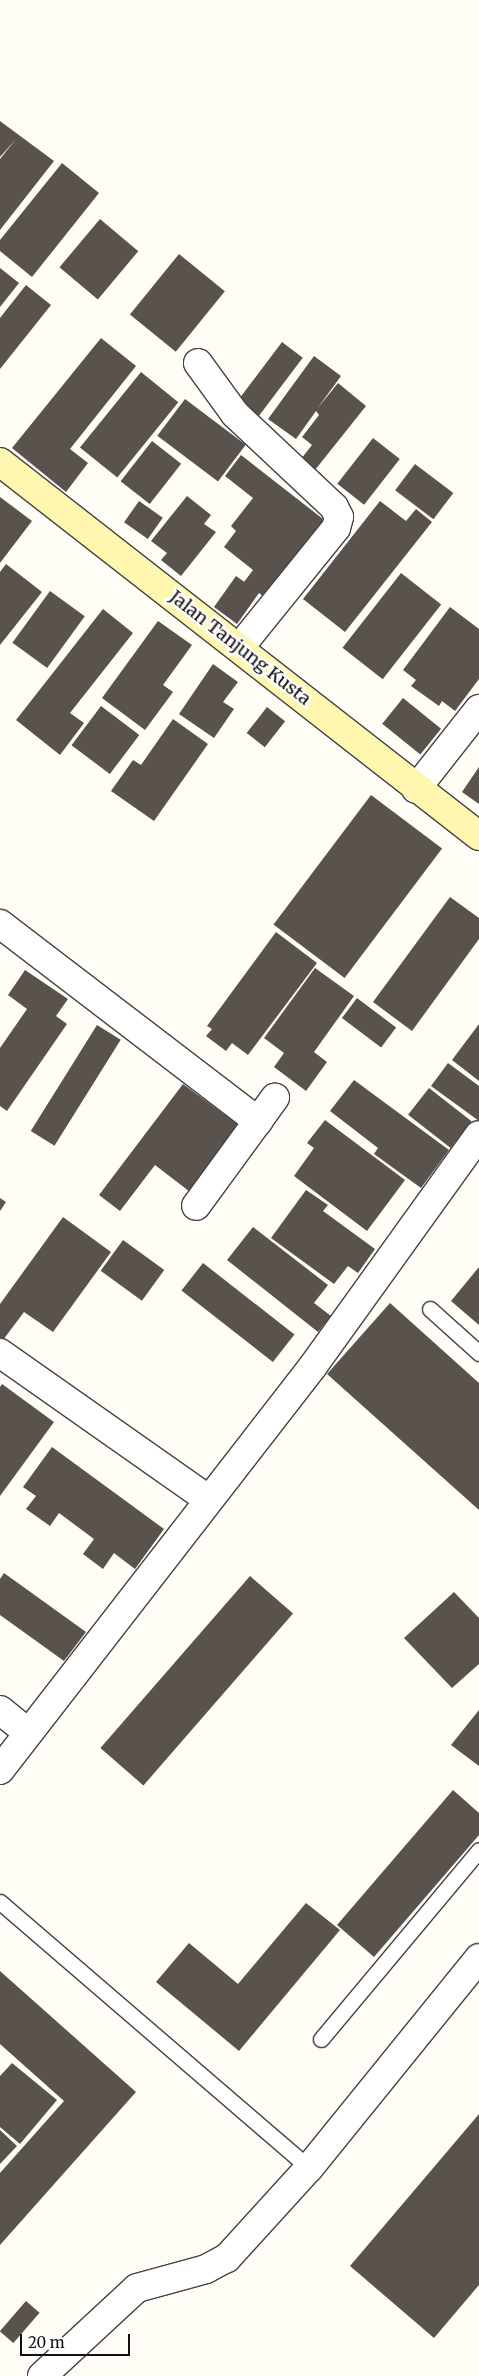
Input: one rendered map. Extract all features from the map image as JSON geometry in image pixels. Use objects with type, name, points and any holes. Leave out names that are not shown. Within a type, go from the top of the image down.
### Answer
[{"type":"street","points":[[198,363],[235,414],[334,507],[339,518],[336,528],[240,647]]},
{"type":"street","name":"Jalan Tanjung Kusta","points":[[0,462],[240,647],[416,789],[479,836]]},
{"type":"street","points":[[416,789],[479,709]]},
{"type":"street","points":[[0,924],[258,1121]]},
{"type":"street","points":[[196,1206],[275,1098]]},
{"type":"street","points":[[0,1770],[206,1498],[312,1366],[479,1135]]},
{"type":"street","points":[[0,1353],[206,1498]]},
{"type":"street","points":[[0,1710],[28,1733]]},
{"type":"street","points":[[42,2376],[137,2288],[206,2269],[227,2258],[309,2168],[479,1958]]},
{"type":"lane","points":[[430,1309],[479,1353]]},
{"type":"lane","points":[[321,2039],[479,1850]]},
{"type":"lane","points":[[0,1902],[309,2168]]},
{"type":"building","points":[[0,121],[54,161],[0,230],[0,159],[16,139],[0,157]]},
{"type":"building","points":[[62,163],[99,193],[32,277],[0,251],[0,240]]},
{"type":"building","points":[[100,219],[138,251],[98,299],[60,267]]},
{"type":"building","points":[[179,254],[225,291],[176,352],[130,315]]},
{"type":"building","points":[[0,268],[19,283],[0,307]]},
{"type":"building","points":[[26,285],[51,305],[0,369],[0,318]]},
{"type":"building","points":[[101,338],[136,366],[70,449],[88,463],[66,492],[12,448]]},
{"type":"building","points":[[282,342],[303,358],[256,420],[235,404]]},
{"type":"building","points":[[314,356],[341,376],[317,409],[338,383],[366,406],[315,470],[301,459],[312,445],[302,437],[319,415],[316,411],[296,439],[268,419]]},
{"type":"building","points":[[141,372],[178,402],[117,478],[80,447]]},
{"type":"building","points":[[185,399],[246,445],[218,481],[157,436]]},
{"type":"building","points":[[373,438],[400,459],[364,505],[337,484]]},
{"type":"building","points":[[152,441],[181,464],[150,504],[121,481]]},
{"type":"building","points":[[241,455],[332,526],[272,604],[259,593],[237,624],[214,607],[236,576],[244,582],[253,570],[224,547],[236,531],[231,526],[253,498],[225,476]]},
{"type":"building","points":[[415,464],[453,493],[433,519],[395,490]]},
{"type":"building","points":[[187,496],[211,515],[204,524],[216,532],[181,576],[161,560],[167,553],[151,541]]},
{"type":"building","points":[[0,497],[32,521],[0,563]]},
{"type":"building","points":[[139,501],[163,518],[148,539],[124,522]]},
{"type":"building","points":[[380,501],[406,521],[416,509],[432,522],[345,632],[303,599]]},
{"type":"building","points":[[6,564],[42,592],[0,645],[0,572]]},
{"type":"building","points":[[401,573],[441,604],[383,679],[343,648]]},
{"type":"building","points":[[50,591],[85,616],[47,668],[12,643]]},
{"type":"building","points":[[450,607],[479,629],[479,679],[455,711],[442,701],[439,706],[411,686],[416,680],[403,670]]},
{"type":"building","points":[[103,609],[133,633],[70,713],[84,723],[60,755],[16,720]]},
{"type":"building","points":[[158,621],[192,645],[163,685],[173,692],[145,730],[102,698]]},
{"type":"building","points":[[213,664],[238,682],[223,702],[234,709],[214,738],[179,714]]},
{"type":"building","points":[[403,698],[441,729],[420,754],[382,724]]},
{"type":"building","points":[[101,706],[139,735],[110,774],[72,745]]},
{"type":"building","points":[[267,707],[285,721],[265,747],[247,733]]},
{"type":"building","points":[[173,719],[208,744],[154,821],[111,791],[133,760],[141,765]]},
{"type":"building","points":[[479,767],[479,804],[462,792]]},
{"type":"building","points":[[371,795],[442,849],[345,978],[274,924]]},
{"type":"building","points":[[450,897],[479,918],[479,939],[412,1031],[373,1002]]},
{"type":"building","points":[[276,932],[317,963],[248,1055],[232,1043],[226,1051],[206,1036],[212,1029],[207,1026]]},
{"type":"building","points":[[315,968],[354,996],[314,1052],[327,1062],[306,1091],[274,1067],[284,1053],[264,1038]]},
{"type":"building","points":[[25,970],[68,999],[56,1016],[67,1024],[7,1111],[0,1106],[0,1048],[27,1009],[8,995]]},
{"type":"building","points":[[357,998],[396,1027],[381,1047],[342,1018]]},
{"type":"building","points":[[479,1024],[479,1081],[452,1060]]},
{"type":"building","points":[[97,1025],[121,1040],[55,1146],[31,1131]]},
{"type":"building","points":[[448,1063],[479,1086],[479,1121],[431,1086]]},
{"type":"building","points":[[354,1080],[449,1150],[421,1188],[374,1154],[378,1148],[330,1111]]},
{"type":"building","points":[[183,1084],[244,1129],[194,1195],[155,1165],[120,1211],[99,1195]]},
{"type":"building","points":[[429,1088],[472,1121],[451,1148],[408,1115]]},
{"type":"building","points":[[325,1120],[405,1180],[367,1231],[294,1176],[314,1148],[307,1143]]},
{"type":"building","points":[[306,1190],[328,1205],[323,1211],[375,1249],[358,1273],[348,1266],[334,1284],[271,1238]]},
{"type":"building","points":[[0,1198],[6,1202],[0,1211]]},
{"type":"building","points":[[63,1217],[111,1252],[53,1332],[24,1312],[0,1344],[0,1304]]},
{"type":"building","points":[[253,1227],[328,1285],[314,1303],[331,1316],[318,1332],[227,1260]]},
{"type":"building","points":[[123,1240],[164,1270],[142,1301],[101,1271]]},
{"type":"building","points":[[203,1263],[294,1334],[273,1362],[181,1291]]},
{"type":"building","points":[[479,1267],[479,1325],[451,1301]]},
{"type":"building","points":[[390,1303],[479,1383],[479,1510],[327,1374]]},
{"type":"building","points":[[2,1384],[54,1422],[0,1496],[0,1387]]},
{"type":"building","points":[[52,1447],[164,1529],[135,1569],[114,1553],[103,1569],[83,1554],[94,1539],[59,1513],[50,1526],[26,1509],[36,1496],[23,1487]]},
{"type":"building","points":[[4,1573],[86,1632],[64,1661],[0,1615],[0,1579]]},
{"type":"building","points":[[250,1576],[293,1613],[143,1785],[100,1748]]},
{"type":"building","points":[[454,1592],[479,1618],[479,1664],[452,1688],[404,1638]]},
{"type":"building","points":[[479,1710],[479,1766],[451,1745]]},
{"type":"building","points":[[453,1790],[479,1813],[479,1835],[374,1957],[337,1925]]},
{"type":"building","points":[[306,1903],[340,1930],[239,2051],[156,1982],[189,1943],[238,1984]]},
{"type":"building","points":[[0,1971],[136,2092],[0,2245],[0,2173],[64,2101],[0,2044]]},
{"type":"building","points":[[12,2063],[57,2100],[20,2144],[0,2127],[0,2076]]},
{"type":"building","points":[[479,2114],[479,2285],[434,2338],[350,2266]]},
{"type":"building","points":[[0,2130],[17,2146],[0,2164]]},
{"type":"building","points":[[26,2301],[40,2313],[13,2343],[0,2331]]}]
